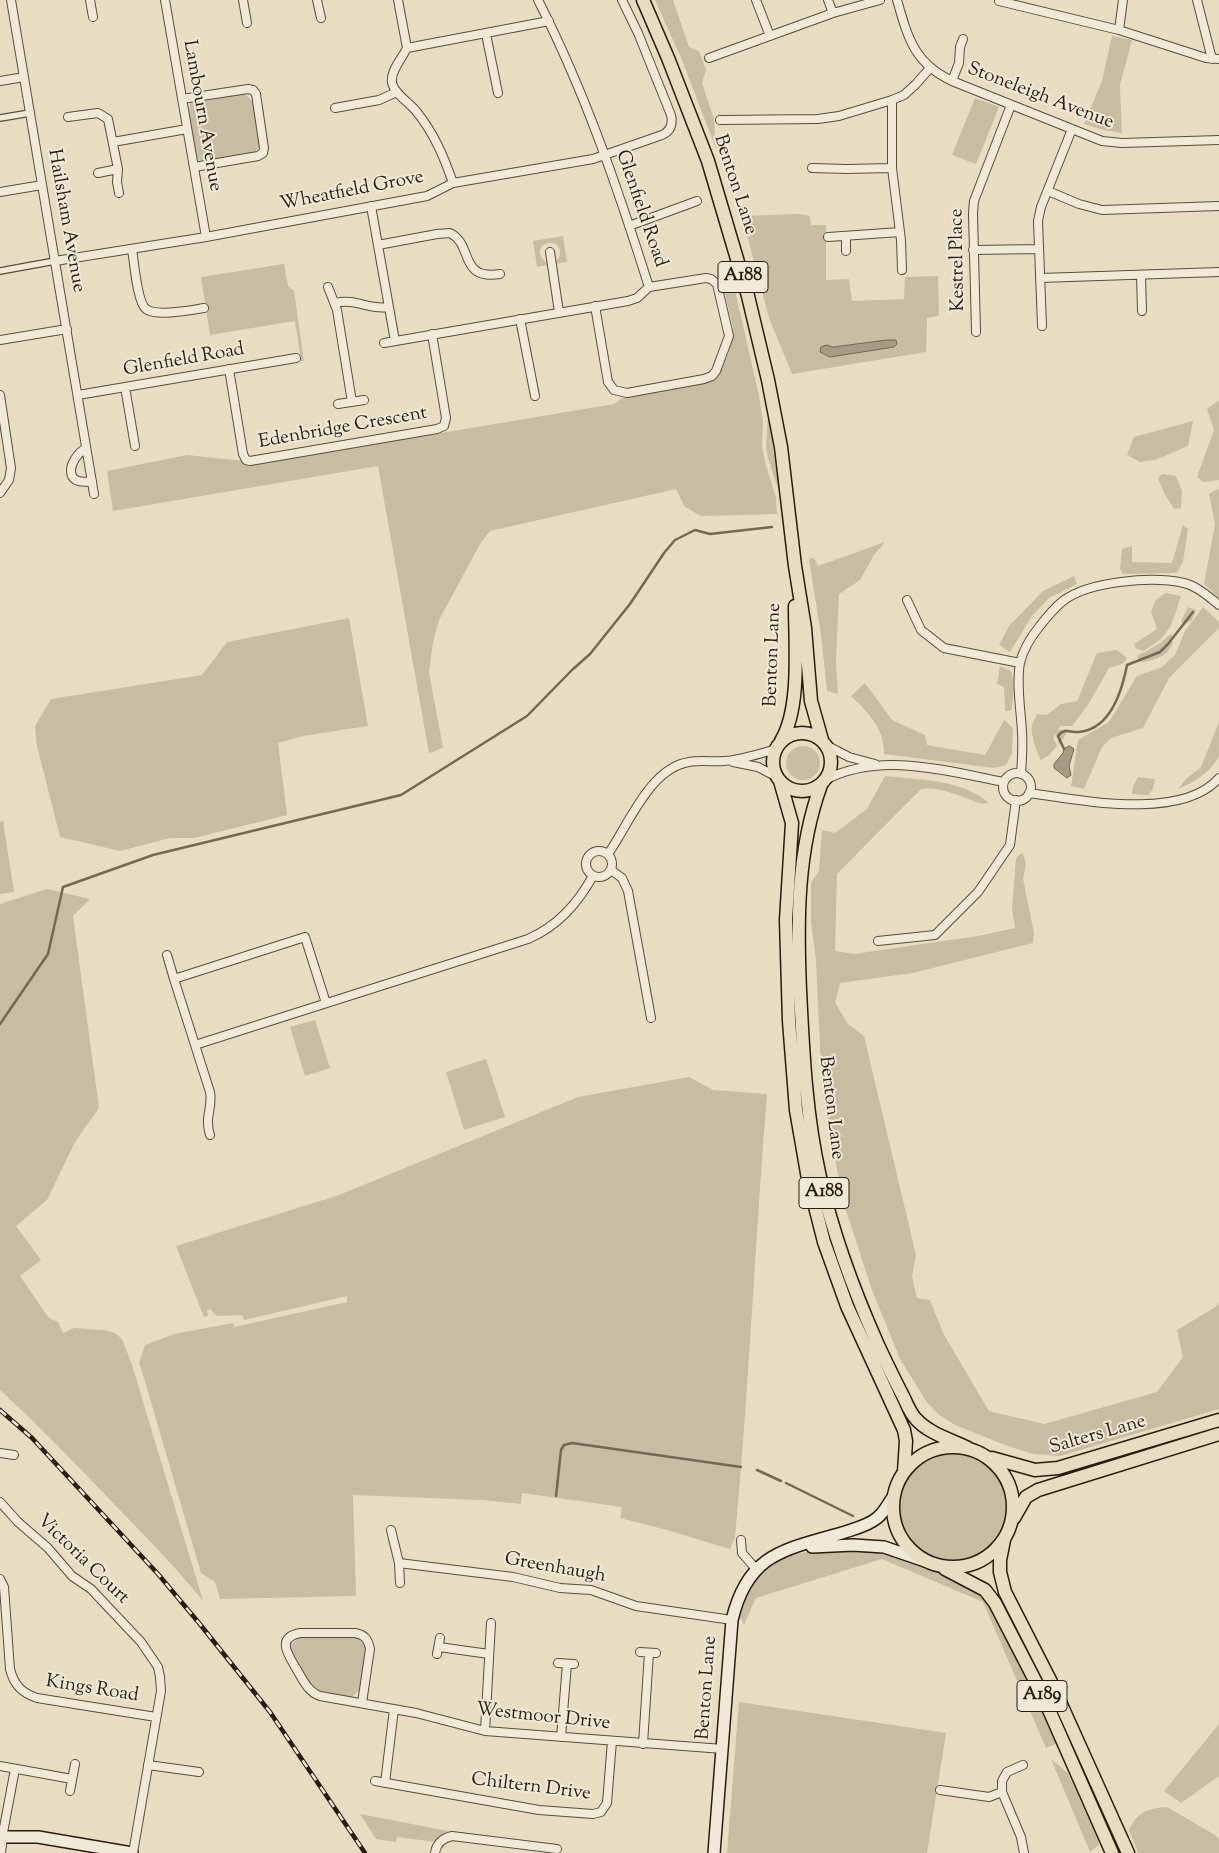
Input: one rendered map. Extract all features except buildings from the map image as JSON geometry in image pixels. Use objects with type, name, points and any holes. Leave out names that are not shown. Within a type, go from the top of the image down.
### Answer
[{"type":"main road","name":"Benton Lane","points":[[642,0],[668,58],[707,158],[748,296],[781,448],[795,566],[804,616],[811,701],[824,742]]},
{"type":"main road","name":"Benton Lane","points":[[778,746],[789,726],[793,703],[796,646],[795,566]]},
{"type":"main road","points":[[778,746],[792,735],[803,733],[812,734],[824,742]]},
{"type":"main road","name":"A188","points":[[823,783],[831,764],[830,755],[824,742]]},
{"type":"main road","name":"A188","points":[[778,746],[773,766],[778,779]]},
{"type":"main road","name":"Benton Lane","points":[[778,779],[792,823],[786,920],[789,1029],[796,1110],[808,1179],[824,1242],[847,1306],[905,1434],[904,1472]]},
{"type":"main road","points":[[778,779],[787,787],[801,792],[812,790],[823,783]]},
{"type":"main road","name":"Benton Lane","points":[[823,783],[814,806],[805,846],[799,890],[800,985],[805,1071],[820,1176],[837,1240],[852,1282],[890,1371],[912,1414],[924,1426],[968,1448]]},
{"type":"main road","name":"Salters Lane","points":[[987,1457],[1035,1470],[1058,1468],[1219,1420]]},
{"type":"main road","name":"Salters Lane","points":[[1012,1520],[1026,1497],[1038,1490],[1219,1434]]},
{"type":"main road","name":"A189","points":[[1112,1853],[1046,1703],[995,1604],[985,1590],[925,1560],[910,1549],[899,1534],[893,1516],[893,1497],[899,1480],[916,1459],[932,1450],[950,1446],[968,1448],[987,1457],[1002,1471],[1007,1480],[1013,1500],[1012,1520],[1004,1540],[1000,1572],[1005,1592],[1052,1682],[1128,1853]]},
{"type":"main road","name":"Benton Lane","points":[[714,1853],[732,1620],[740,1593],[756,1569],[770,1557],[788,1549],[870,1523],[884,1511],[893,1497]]},
{"type":"main road","name":"A189","points":[[940,1566],[971,1565],[989,1555],[1004,1540]]},
{"type":"main road","name":"Benton Lane","points":[[788,1549],[828,1545],[873,1546],[894,1549],[925,1560]]},
{"type":"main road","points":[[1,1838],[43,1838],[133,1853]]},
{"type":"street","name":"Hailsham Avenue","points":[[11,0],[94,494]]},
{"type":"street","points":[[90,0],[93,17]]},
{"type":"street","name":"Lambourn Avenue","points":[[165,0],[206,237]]},
{"type":"street","points":[[243,0],[246,23]]},
{"type":"street","points":[[317,0],[321,18]]},
{"type":"street","points":[[398,0],[407,48],[392,78],[392,84],[397,92],[415,110],[432,134],[438,144],[453,183]]},
{"type":"street","name":"Glenfield Road","points":[[384,343],[634,299],[649,287],[606,155],[549,21],[538,0]]},
{"type":"street","name":"Wheatfield Grove","points":[[55,262],[206,237],[427,196],[453,183],[606,155],[666,133],[671,128],[672,115],[638,33],[622,0]]},
{"type":"street","points":[[756,0],[770,36]]},
{"type":"street","points":[[828,0],[833,13]]},
{"type":"street","points":[[708,58],[833,13],[880,0]]},
{"type":"street","name":"Stoneleigh Avenue","points":[[897,0],[913,48],[930,68],[952,81],[1097,139],[1115,142],[1219,140]]},
{"type":"street","points":[[1119,30],[1123,0]]},
{"type":"street","points":[[1197,0],[1216,59]]},
{"type":"street","points":[[999,1],[1015,2],[1216,59]]},
{"type":"street","points":[[407,48],[549,21]]},
{"type":"street","points":[[486,34],[498,93]]},
{"type":"street","points":[[952,81],[959,63],[962,39]]},
{"type":"street","points":[[720,120],[832,117],[892,100],[910,90],[930,68]]},
{"type":"street","points":[[0,81],[24,77]]},
{"type":"street","points":[[182,99],[251,89],[256,94],[264,153],[258,156],[194,167]]},
{"type":"street","points":[[335,108],[379,100],[397,92]]},
{"type":"street","points":[[892,100],[892,168],[900,232],[902,270]]},
{"type":"street","name":"Kestrel Place","points":[[976,332],[972,213],[975,195],[1011,105]]},
{"type":"street","points":[[0,118],[30,113]]},
{"type":"street","points":[[68,118],[94,113],[102,114],[110,122],[118,169],[119,193]]},
{"type":"street","points":[[113,142],[187,129]]},
{"type":"street","points":[[1042,326],[1038,221],[1041,207],[1072,129]]},
{"type":"street","points":[[812,168],[892,168]]},
{"type":"street","points":[[98,173],[118,169]]},
{"type":"street","points":[[0,192],[42,185]]},
{"type":"street","points":[[1048,191],[1079,204],[1102,210],[1219,206]]},
{"type":"street","points":[[630,226],[697,201]]},
{"type":"street","points":[[371,206],[395,341]]},
{"type":"street","points":[[828,237],[900,232]]},
{"type":"street","points":[[378,245],[450,233],[457,239],[471,264],[478,272],[486,276],[500,274]]},
{"type":"street","points":[[846,237],[846,252]]},
{"type":"street","points":[[132,249],[141,299],[145,308],[151,312],[204,308]]},
{"type":"street","points":[[973,250],[1039,249]]},
{"type":"street","points":[[550,252],[559,312]]},
{"type":"street","points":[[0,271],[55,262]]},
{"type":"street","points":[[1040,278],[1219,272]]},
{"type":"street","points":[[1141,275],[1142,311]]},
{"type":"street","points":[[595,306],[608,382],[610,387],[616,392],[627,393],[712,376],[720,364],[730,334],[717,284],[703,278],[649,287]]},
{"type":"street","points":[[328,287],[335,302],[352,402]]},
{"type":"street","points":[[335,302],[347,300],[374,307],[388,307]]},
{"type":"street","points":[[520,319],[535,396]]},
{"type":"street","points":[[0,340],[67,328]]},
{"type":"street","name":"Edenbridge Crescent","points":[[230,370],[243,454],[246,460],[253,461],[348,445],[437,429],[444,426],[446,418],[432,334]]},
{"type":"street","name":"Glenfield Road","points":[[78,395],[296,358]]},
{"type":"street","points":[[125,388],[135,446]]},
{"type":"street","points":[[0,395],[10,468],[9,480],[0,493]]},
{"type":"street","points":[[338,404],[364,400]]},
{"type":"street","points":[[86,448],[75,458],[72,474],[74,479],[79,482],[92,480]]},
{"type":"street","points":[[1021,774],[1020,663],[1033,635],[1063,601],[1095,587],[1135,580],[1185,583],[1205,594],[1219,605]]},
{"type":"street","points":[[907,600],[921,630],[944,648],[1020,663]]},
{"type":"street","points":[[824,742],[849,757],[879,765],[919,767],[1004,782]]},
{"type":"street","points":[[726,761],[778,746]]},
{"type":"street","points":[[608,854],[657,779],[677,765],[690,762],[726,761],[758,767],[778,779]]},
{"type":"street","points":[[823,783],[842,772],[879,765]]},
{"type":"street","points":[[1014,773],[1021,774],[1030,781],[1029,793],[1021,800],[1016,800],[1006,795],[1003,787],[1004,782],[1009,775],[1014,773]]},
{"type":"street","points":[[1029,793],[1094,802],[1135,804],[1178,801],[1197,795],[1212,786],[1219,778]]},
{"type":"street","points":[[878,941],[935,935],[978,892],[1010,845],[1016,800]]},
{"type":"street","points":[[598,851],[608,854],[613,863],[612,870],[603,877],[593,876],[586,867],[589,856],[598,851]]},
{"type":"street","points":[[612,870],[622,878],[628,891],[651,1018]]},
{"type":"street","points":[[195,1045],[537,935],[551,927],[568,913],[583,894],[593,876]]},
{"type":"street","points":[[174,979],[305,937],[326,1003]]},
{"type":"street","points":[[167,955],[211,1098],[207,1118],[210,1135]]},
{"type":"street","points":[[0,1455],[14,1455]]},
{"type":"street","name":"Victoria Court","points":[[0,1502],[18,1522],[48,1548],[72,1576],[92,1589],[141,1642],[158,1667],[161,1690],[133,1853]]},
{"type":"street","points":[[391,1530],[399,1563],[400,1584]]},
{"type":"street","points":[[740,1540],[742,1553],[756,1569]]},
{"type":"street","name":"Greenhaugh","points":[[399,1563],[513,1577],[560,1588],[591,1590],[636,1606],[732,1620]]},
{"type":"street","name":"Kings Road","points":[[0,1579],[4,1587],[10,1669],[19,1689],[37,1698],[156,1717]]},
{"type":"street","points":[[485,1731],[491,1623]]},
{"type":"street","name":"Westmoor Drive","points":[[362,1703],[370,1649],[368,1642],[363,1636],[355,1633],[300,1633],[292,1635],[287,1639],[286,1651],[312,1692],[320,1696],[416,1713],[485,1731],[723,1750]]},
{"type":"street","points":[[440,1638],[438,1650],[489,1654]]},
{"type":"street","points":[[643,1744],[648,1653]]},
{"type":"street","points":[[561,1737],[566,1664]]},
{"type":"street","points":[[385,1783],[394,1709]]},
{"type":"street","name":"Chiltern Drive","points":[[375,1781],[539,1810],[593,1814],[601,1812],[607,1803],[612,1741]]},
{"type":"street","points":[[70,1791],[75,1764]]},
{"type":"street","points":[[148,1765],[199,1772]]},
{"type":"street","points":[[1023,1765],[1007,1772],[1002,1781],[1002,1792],[1021,1837],[1024,1853]]},
{"type":"street","points":[[0,1766],[72,1779]]},
{"type":"street","points":[[0,1852],[1,1838],[15,1769]]},
{"type":"street","points":[[940,1790],[989,1797],[1002,1792]]},
{"type":"street","points":[[435,1853],[439,1843],[445,1838],[452,1836],[557,1849]]},
{"type":"shaded area","points":[[655,0],[673,0],[689,47],[699,51],[706,70],[702,83],[714,119],[716,149],[682,60]]},
{"type":"shaded area","points":[[1112,36],[1132,40],[1120,85],[1122,133],[1084,124],[1102,81]]},
{"type":"shaded area","points":[[245,94],[253,102],[260,141],[259,147],[255,152],[199,160],[191,132],[190,103],[194,99]]},
{"type":"shaded area","points":[[975,98],[999,107],[976,164],[952,155]]},
{"type":"shaded area","points":[[799,214],[810,216],[811,225],[826,225],[826,280],[849,279],[852,301],[904,299],[905,277],[938,276],[939,316],[927,318],[926,352],[792,374],[769,318],[742,216]]},
{"type":"shaded area","points":[[563,236],[567,262],[555,264],[560,254],[559,248],[553,243],[548,243],[541,247],[540,251],[548,265],[537,267],[533,241]]},
{"type":"shaded area","points":[[284,264],[288,286],[294,291],[304,361],[301,361],[295,321],[210,335],[201,277]]},
{"type":"shaded area","points":[[729,264],[759,396],[763,422],[762,446],[776,497],[777,514],[701,516],[685,507],[676,489],[490,531],[480,544],[439,620],[433,642],[429,672],[443,748],[429,753],[378,466],[113,511],[107,471],[187,455],[243,461],[250,465],[614,404],[622,398],[707,383],[718,373],[726,359],[731,344],[733,328],[719,267]]},
{"type":"shaded area","points":[[896,340],[897,344],[894,347],[830,357],[820,352],[821,347],[827,345],[832,347]]},
{"type":"shaded area","points":[[1219,400],[1219,480],[1203,482],[1197,477],[1214,430],[1207,409]]},
{"type":"shaded area","points":[[768,415],[780,495],[766,447]]},
{"type":"shaded area","points":[[1193,421],[1188,446],[1155,460],[1140,462],[1127,455],[1134,437]]},
{"type":"shaded area","points":[[1162,474],[1176,476],[1182,491],[1181,508],[1174,509],[1164,493],[1158,478]]},
{"type":"shaded area","points":[[1217,489],[1219,490],[1219,598],[1204,584],[1215,524],[1209,494]]},
{"type":"shaded area","points":[[1183,525],[1188,529],[1183,562],[1177,573],[1123,574],[1120,569],[1122,549],[1132,546],[1132,562],[1172,563]]},
{"type":"shaded area","points":[[885,542],[874,555],[860,580],[839,594],[836,661],[838,694],[827,691],[821,635],[809,559],[814,558],[818,566]]},
{"type":"shaded area","points":[[1074,576],[1077,584],[1049,598],[1032,616],[1010,652],[999,645],[1009,626],[1043,591]]},
{"type":"shaded area","points":[[1165,593],[1181,596],[1169,629],[1159,640],[1143,651],[1136,648],[1134,644],[1157,629],[1151,611],[1156,600]]},
{"type":"shaded area","points":[[1188,607],[1196,610],[1192,620],[1184,625],[1181,621]]},
{"type":"shaded area","points":[[1203,607],[1219,622],[1219,628],[1169,678],[1143,728],[1111,738],[1102,747],[1084,789],[1071,786],[1078,740],[1109,722],[1137,676],[1162,667],[1175,655],[1185,631]]},
{"type":"shaded area","points":[[349,618],[368,726],[303,736],[278,743],[287,815],[194,838],[170,838],[120,851],[60,837],[37,746],[35,726],[51,699],[202,675],[227,642]]},
{"type":"shaded area","points":[[1172,633],[1172,645],[1166,653],[1154,660],[1140,662],[1137,656],[1159,644]]},
{"type":"shaded area","points":[[1117,650],[1127,658],[1122,664],[1109,668],[1088,705],[1072,726],[1060,726],[1058,730],[1069,729],[1059,745],[1056,734],[1053,738],[1057,746],[1049,755],[1041,760],[1032,733],[1032,725],[1037,714],[1047,715],[1061,704],[1077,701],[1097,653]]},
{"type":"shaded area","points":[[1000,666],[1011,671],[1014,691],[1011,711],[1005,711],[1004,687],[997,684]]},
{"type":"shaded area","points":[[865,683],[892,720],[925,735],[927,745],[985,755],[1004,720],[1013,728],[1012,754],[1006,765],[994,768],[884,754],[878,728],[869,715],[851,696]]},
{"type":"shaded area","points":[[1219,722],[1219,756],[1216,762],[1202,776],[1178,789],[1186,779],[1201,767]]},
{"type":"shaded area","points":[[803,746],[810,747],[815,751],[819,756],[819,770],[815,775],[810,779],[803,780],[796,779],[791,775],[787,770],[786,763],[787,756],[791,751],[796,747]]},
{"type":"shaded area","points":[[1070,746],[1074,749],[1069,766],[1071,775],[1067,778],[1054,768],[1054,764],[1064,749]]},
{"type":"shaded area","points":[[885,776],[953,785],[978,795],[989,803],[980,803],[938,790],[921,789],[837,874],[835,951],[854,954],[978,936],[1015,928],[1012,909],[1016,859],[1023,853],[1026,864],[1023,879],[1034,933],[1033,943],[913,973],[840,983],[835,1002],[847,1023],[864,1036],[916,1255],[912,1277],[917,1298],[930,1300],[943,1333],[989,1411],[1044,1424],[1157,1392],[1183,1357],[1177,1330],[1214,1308],[1219,1303],[1219,1409],[1060,1456],[1033,1454],[955,1425],[938,1414],[926,1401],[900,1359],[872,1290],[843,1201],[822,1088],[816,961],[811,922],[811,883],[819,871],[822,830],[835,833],[867,809]]},
{"type":"shaded area","points":[[1138,777],[1155,779],[1153,789],[1148,795],[1132,794],[1133,786]]},
{"type":"shaded area","points":[[3,821],[14,892],[0,894],[0,822]]},
{"type":"shaded area","points":[[47,889],[90,899],[73,916],[99,1108],[75,1142],[47,1200],[16,1226],[41,1260],[20,1276],[49,1318],[58,1322],[63,1333],[74,1328],[104,1330],[115,1333],[122,1339],[132,1365],[203,1601],[148,1539],[57,1445],[0,1390],[0,904]]},
{"type":"shaded area","points":[[315,1020],[330,1068],[305,1076],[290,1027]]},
{"type":"shaded area","points":[[486,1059],[505,1117],[464,1130],[446,1072]]},
{"type":"shaded area","points":[[689,1077],[713,1090],[767,1094],[740,1482],[735,1537],[730,1549],[620,1518],[622,1507],[522,1493],[521,1504],[482,1500],[353,1495],[356,1596],[220,1599],[215,1582],[201,1573],[139,1363],[145,1345],[174,1334],[233,1323],[234,1327],[347,1302],[347,1296],[244,1320],[242,1315],[217,1316],[210,1309],[207,1310],[208,1316],[204,1317],[176,1246],[339,1195],[578,1097]]},
{"type":"shaded area","points":[[953,1452],[974,1456],[992,1468],[1004,1486],[1008,1507],[1004,1528],[992,1546],[974,1558],[953,1562],[932,1558],[914,1546],[902,1528],[898,1507],[902,1486],[914,1468],[932,1456]]},
{"type":"shaded area","points":[[812,1551],[881,1551],[896,1554],[969,1585],[989,1600],[1058,1743],[1046,1748],[983,1602],[882,1559],[756,1598],[744,1625],[740,1617],[745,1603],[750,1591],[765,1572],[785,1558]]},
{"type":"shaded area","points":[[356,1637],[363,1642],[366,1648],[359,1690],[352,1697],[319,1693],[311,1687],[289,1651],[291,1644],[299,1638]]},
{"type":"shaded area","points":[[739,1702],[946,1733],[927,1853],[727,1853]]},
{"type":"shaded area","points":[[1219,1724],[1219,1776],[1181,1803],[1164,1791]]},
{"type":"shaded area","points":[[1051,1759],[1068,1773],[1098,1840],[1099,1845],[1090,1852]]},
{"type":"shaded area","points":[[1167,1807],[1215,1835],[1219,1839],[1219,1853],[1138,1853],[1129,1830],[1132,1824],[1144,1812],[1155,1808]]},
{"type":"shaded area","points":[[360,1814],[448,1831],[436,1842],[397,1837],[396,1842],[376,1839]]},
{"type":"waterway","points":[[0,1024],[48,954],[63,887],[153,855],[401,795],[527,716],[590,654],[630,604],[664,553],[675,540],[695,530],[710,534],[772,527]]},
{"type":"waterway","points":[[1064,749],[1058,736],[1060,733],[1065,731],[1079,732],[1099,724],[1113,707],[1118,697],[1127,665],[1160,652],[1193,612]]},
{"type":"waterway","points":[[556,1496],[561,1450],[564,1445],[572,1443],[741,1467]]},
{"type":"waterway","points":[[757,1470],[781,1481]]},
{"type":"waterway","points":[[786,1483],[853,1516]]},
{"type":"railway","points":[[0,1410],[32,1438],[158,1574],[199,1623],[270,1712],[365,1853]]}]
